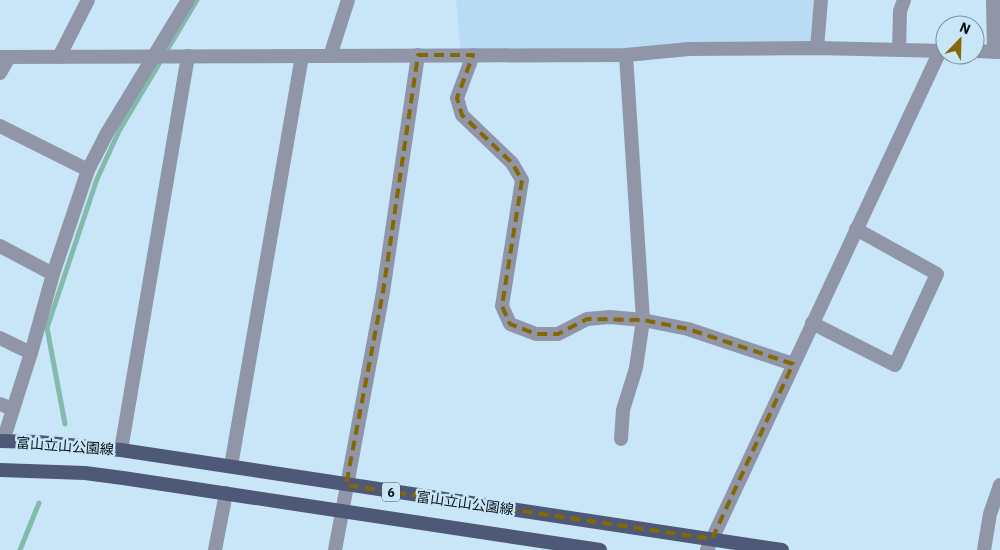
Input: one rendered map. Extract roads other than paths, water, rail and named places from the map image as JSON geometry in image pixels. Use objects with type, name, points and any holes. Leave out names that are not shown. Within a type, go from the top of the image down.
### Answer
[{"type":"main road","name":"富山立山公園線","points":[[1,441],[38,442],[121,450],[231,466],[709,544],[782,550]]},
{"type":"main road","name":"富山立山公園線","points":[[0,470],[85,473],[600,550]]},
{"type":"street","points":[[59,57],[88,0]]},
{"type":"street","points":[[1,441],[6,406],[31,353],[53,274],[88,170],[107,133],[188,0]]},
{"type":"street","points":[[330,56],[348,0]]},
{"type":"street","points":[[817,48],[821,0]]},
{"type":"street","points":[[899,50],[900,11],[904,0]]},
{"type":"street","points":[[993,0],[997,52]]},
{"type":"street","points":[[0,73],[4,57],[626,55],[689,50],[817,48],[935,51]]},
{"type":"street","points":[[474,55],[457,98],[462,115],[512,163],[522,180],[502,306],[510,324],[536,334],[558,334],[587,319],[610,317],[643,320],[688,329],[793,364]]},
{"type":"street","points":[[621,439],[623,410],[636,368],[643,320],[626,55]]},
{"type":"street","points":[[121,450],[188,56]]},
{"type":"street","points":[[231,466],[302,56]]},
{"type":"street","points":[[335,550],[383,292],[418,56]]},
{"type":"street","points":[[709,544],[935,65]]},
{"type":"street","points":[[0,126],[88,170]]},
{"type":"street","points":[[812,323],[894,365],[937,274],[856,230]]},
{"type":"street","points":[[0,246],[53,274]]},
{"type":"street","points":[[0,338],[31,353]]},
{"type":"street","points":[[984,550],[990,514],[1000,485]]},
{"type":"street","points":[[215,550],[226,493]]},
{"type":"waterway","points":[[65,424],[47,328],[97,179],[119,131],[197,0]]},
{"type":"waterway","points":[[20,550],[39,503]]}]
